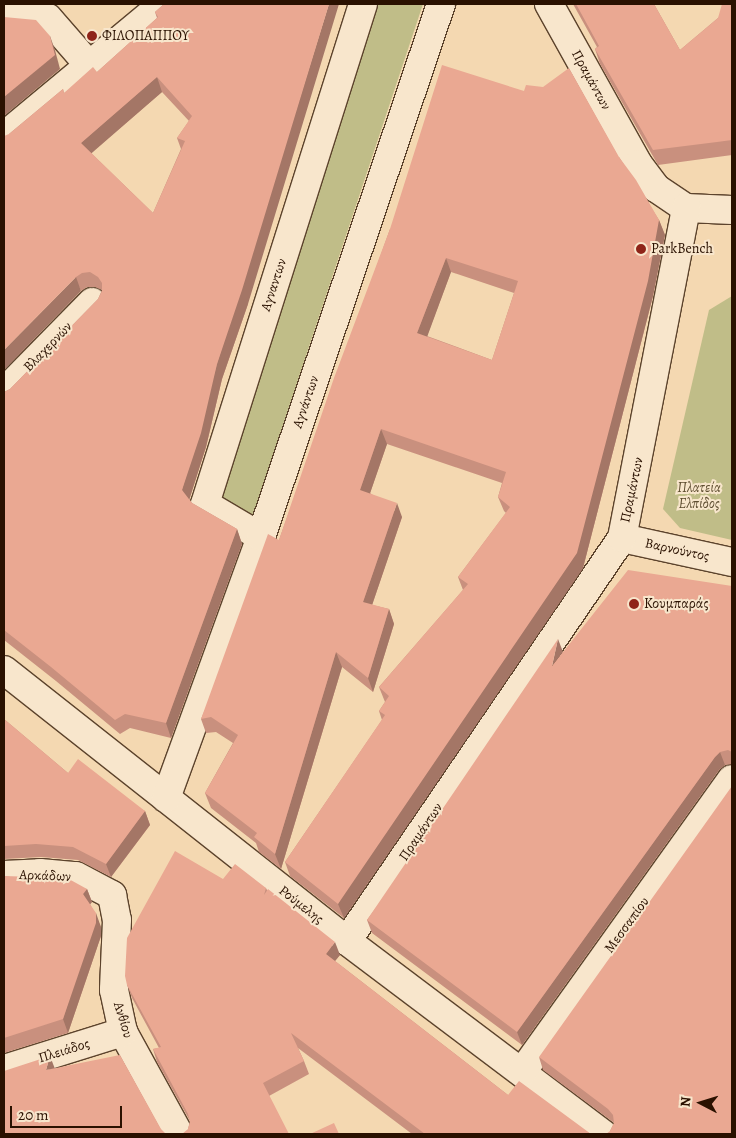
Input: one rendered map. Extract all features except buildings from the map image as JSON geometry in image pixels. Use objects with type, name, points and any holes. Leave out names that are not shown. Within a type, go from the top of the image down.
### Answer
[{"type":"street","points":[[4,136],[164,4]]},
{"type":"street","name":"Αγναντων","points":[[260,537],[205,504],[363,4]]},
{"type":"street","name":"Αγνάντων","points":[[166,798],[260,537],[441,4]]},
{"type":"street","name":"Πραμάντων","points":[[347,941],[622,538],[686,208],[656,188],[638,164],[549,4]]},
{"type":"street","points":[[4,12],[48,18],[89,65]]},
{"type":"street","points":[[686,208],[732,210]]},
{"type":"street","name":"Βλαχερνών","points":[[4,392],[92,302]]},
{"type":"street","name":"Βαρνούντος","points":[[622,538],[732,562]]},
{"type":"street","name":"Ρούμελης","points":[[4,670],[347,941],[603,1134]]},
{"type":"street","name":"Μεσσαπίου","points":[[522,1072],[732,779]]},
{"type":"street","name":"Αρκάδων","points":[[4,875],[40,873],[76,876],[112,895]]},
{"type":"street","name":"Ανθίου","points":[[112,895],[117,920],[114,990],[123,1032],[178,1134]]},
{"type":"street","name":"Πλειάδος","points":[[4,1069],[123,1032]]},
{"type":"green space","points":[[370,4],[423,4],[252,518],[213,499]]},
{"type":"green space","name":"Πλατεία Ελπίδος","points":[[732,296],[732,540],[680,528],[663,509],[709,310]]},
{"type":"place","name":"ΦΙΛΟΠΑΠΠΟΥ","points":[[92,36]]},
{"type":"place","name":"ParkBench","points":[[641,249]]},
{"type":"place","name":"Κουμπαράς","points":[[634,604]]}]
